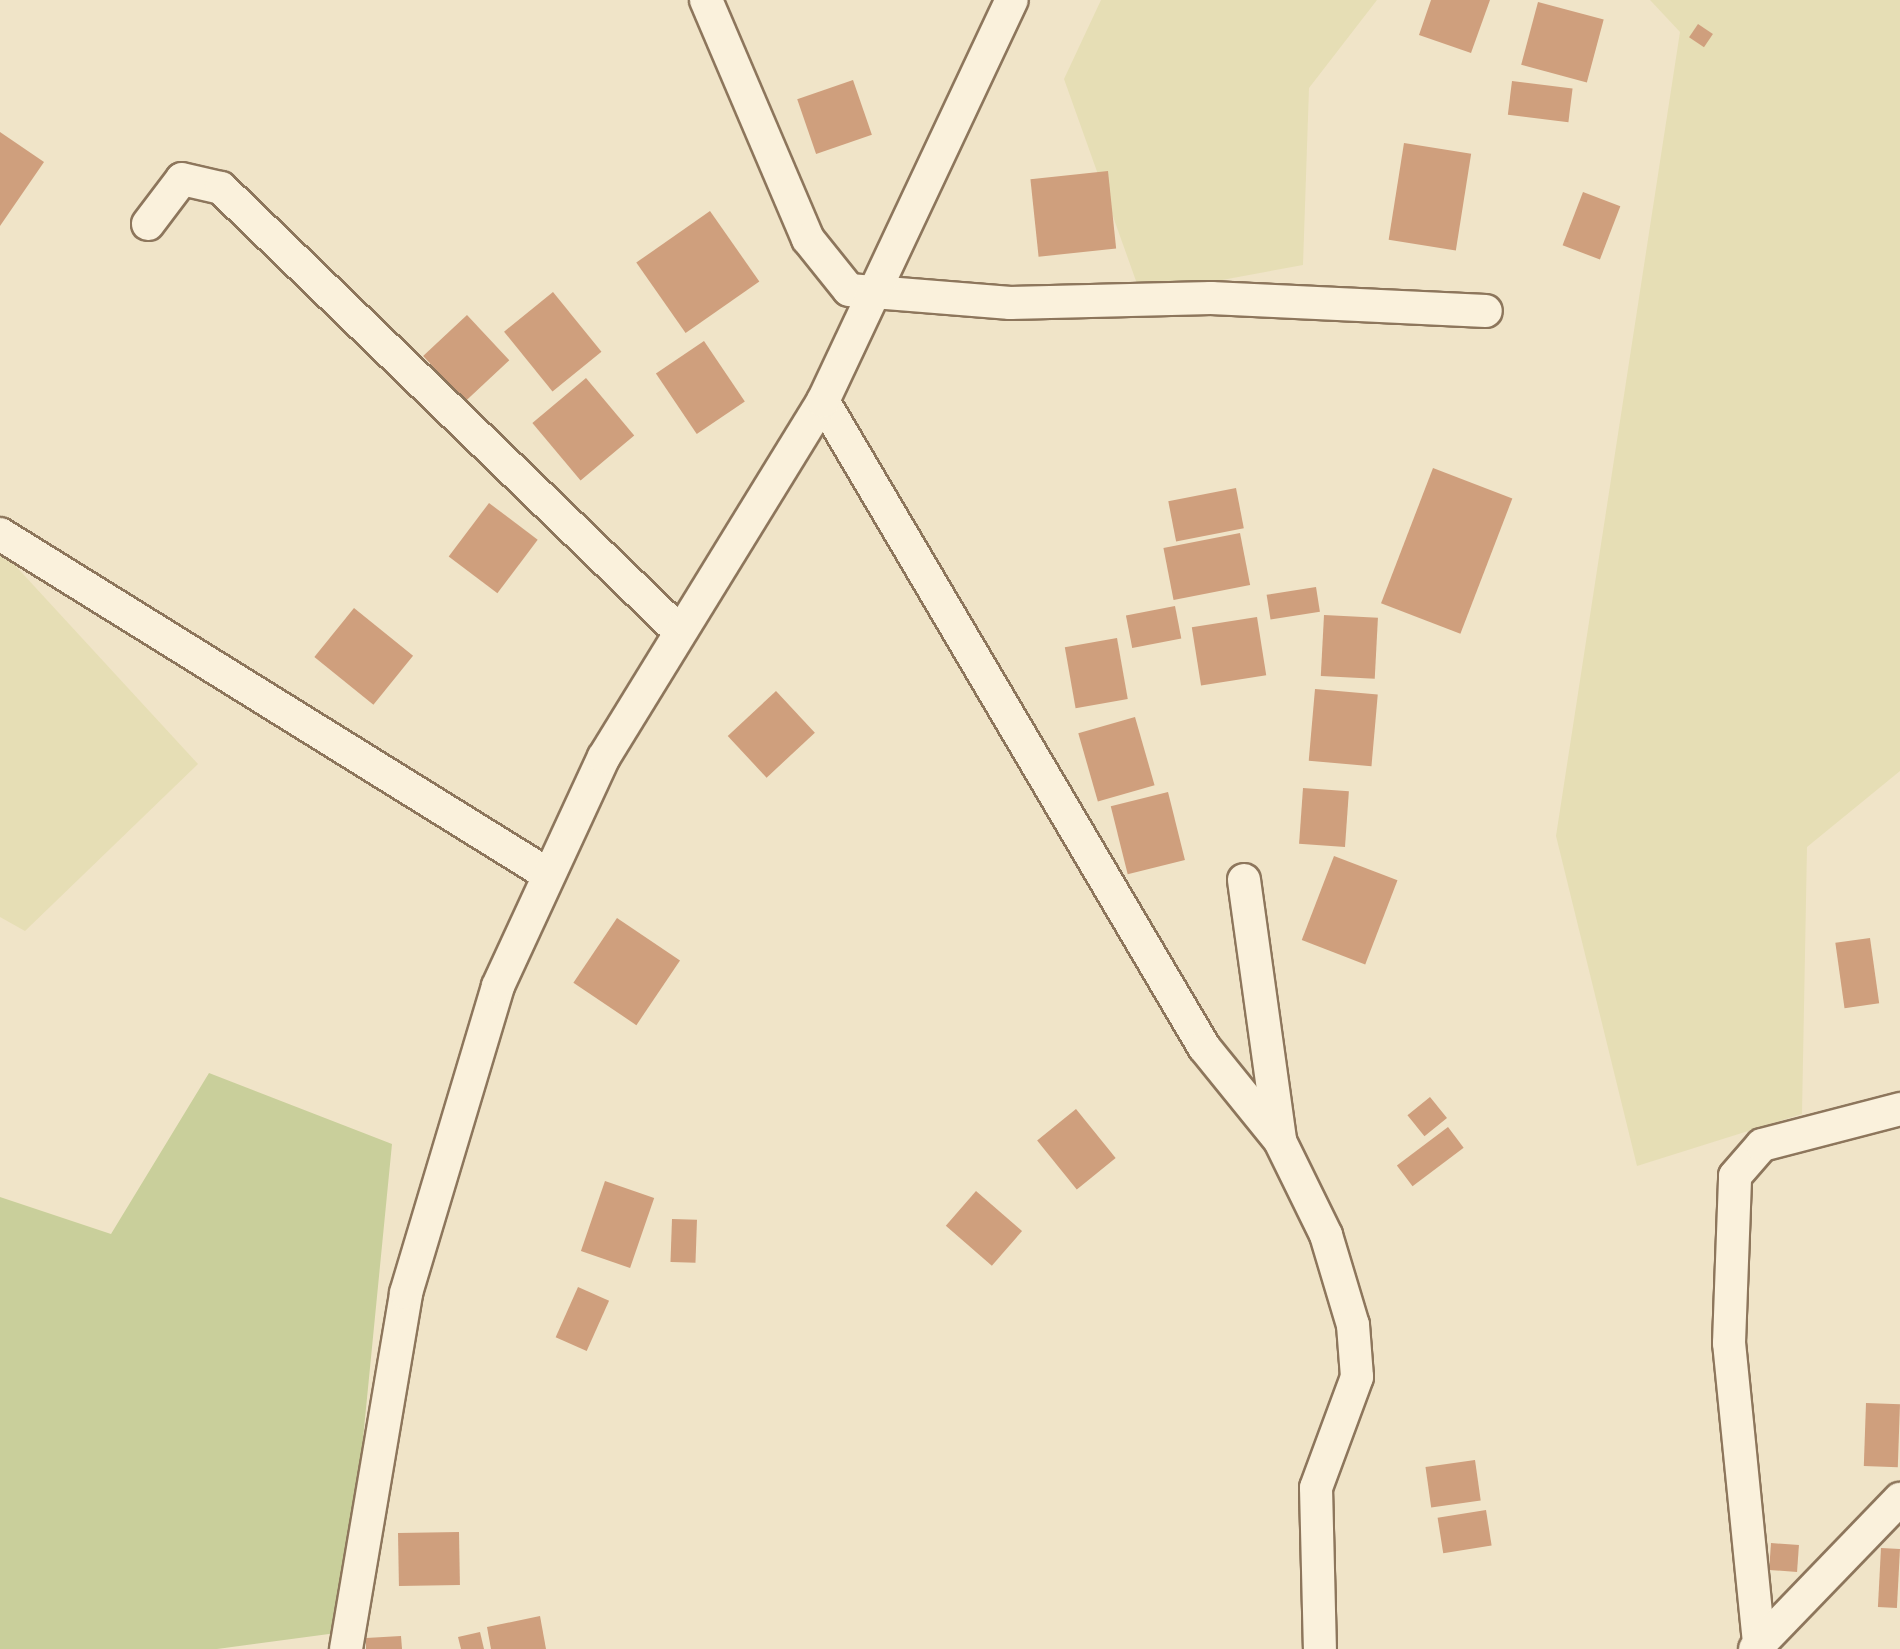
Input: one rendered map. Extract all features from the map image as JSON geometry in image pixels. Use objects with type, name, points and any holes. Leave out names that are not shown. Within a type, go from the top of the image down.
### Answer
[{"type":"street","points":[[706,0],[826,272],[876,298],[1211,298],[1486,311]]},
{"type":"street","points":[[346,1649],[406,1293],[498,986],[544,872],[679,631],[823,401],[876,298],[1012,0]]},
{"type":"street","points":[[148,224],[182,179],[221,188],[679,631]]},
{"type":"street","points":[[823,401],[1204,1047],[1280,1141],[1326,1235],[1353,1325],[1357,1377],[1316,1488],[1320,1649]]},
{"type":"street","points":[[0,534],[544,872]]},
{"type":"street","points":[[1244,880],[1280,1141]]},
{"type":"street","points":[[1757,1646],[1729,1343],[1735,1176],[1762,1145],[1900,1109]]},
{"type":"street","points":[[1757,1646],[1900,1499]]},
{"type":"shaded area","points":[[1101,0],[1377,0],[1309,88],[1303,265],[1141,295],[1064,79]]},
{"type":"shaded area","points":[[1650,0],[1900,0],[1900,771],[1807,847],[1802,1114],[1637,1166],[1556,836],[1680,32]]},
{"type":"shaded area","points":[[0,549],[198,764],[25,931],[0,917]]},
{"type":"green space","points":[[209,1073],[392,1144],[344,1632],[217,1649],[0,1649],[0,1197],[111,1234]]},
{"type":"building","points":[[1431,0],[1490,0],[1471,53],[1419,35]]},
{"type":"building","points":[[1538,2],[1604,20],[1587,82],[1521,65]]},
{"type":"building","points":[[1698,24],[1713,34],[1704,47],[1689,37]]},
{"type":"building","points":[[853,80],[872,135],[816,154],[797,99]]},
{"type":"building","points":[[1512,81],[1573,88],[1568,122],[1508,115]]},
{"type":"building","points":[[0,132],[44,162],[0,226]]},
{"type":"building","points":[[1404,143],[1471,154],[1456,250],[1389,240]]},
{"type":"building","points":[[1108,171],[1116,249],[1039,257],[1030,179]]},
{"type":"building","points":[[1583,192],[1620,206],[1600,260],[1563,245]]},
{"type":"building","points":[[710,211],[759,281],[686,333],[636,263]]},
{"type":"building","points":[[553,292],[601,352],[552,391],[504,332]]},
{"type":"building","points":[[467,315],[509,360],[465,401],[423,356]]},
{"type":"building","points":[[704,341],[745,402],[697,434],[656,373]]},
{"type":"building","points":[[586,378],[634,435],[581,480],[532,423]]},
{"type":"building","points":[[1433,468],[1512,498],[1460,634],[1381,603]]},
{"type":"building","points":[[1236,488],[1244,528],[1176,541],[1168,501]]},
{"type":"building","points":[[489,503],[538,540],[497,593],[449,557]]},
{"type":"building","points":[[1240,533],[1250,585],[1174,600],[1163,548]]},
{"type":"building","points":[[1316,587],[1320,612],[1271,620],[1267,595]]},
{"type":"building","points":[[1175,606],[1181,638],[1132,648],[1126,616]]},
{"type":"building","points":[[354,608],[413,656],[373,705],[314,657]]},
{"type":"building","points":[[1324,615],[1378,618],[1375,679],[1321,676]]},
{"type":"building","points":[[1257,617],[1266,675],[1201,686],[1192,627]]},
{"type":"building","points":[[1117,638],[1128,699],[1076,708],[1065,647]]},
{"type":"building","points":[[1315,689],[1378,694],[1371,766],[1309,761]]},
{"type":"building","points":[[776,691],[815,733],[767,778],[728,736]]},
{"type":"building","points":[[1135,717],[1155,785],[1098,802],[1078,733]]},
{"type":"building","points":[[1303,788],[1349,791],[1345,847],[1299,844]]},
{"type":"building","points":[[1168,792],[1185,860],[1128,874],[1111,806]]},
{"type":"building","points":[[1334,856],[1397,880],[1365,964],[1302,940]]},
{"type":"building","points":[[617,918],[680,960],[636,1025],[573,983]]},
{"type":"building","points":[[1870,938],[1879,1003],[1845,1008],[1835,943]]},
{"type":"building","points":[[1430,1097],[1447,1118],[1424,1136],[1407,1115]]},
{"type":"building","points":[[1076,1109],[1116,1158],[1077,1189],[1037,1140]]},
{"type":"building","points":[[1448,1127],[1464,1148],[1413,1186],[1397,1166]]},
{"type":"building","points":[[605,1181],[654,1198],[630,1268],[581,1251]]},
{"type":"building","points":[[976,1191],[1022,1231],[992,1266],[946,1226]]},
{"type":"building","points":[[672,1219],[697,1220],[695,1263],[670,1262]]},
{"type":"building","points":[[578,1287],[609,1301],[587,1351],[556,1337]]},
{"type":"building","points":[[1866,1403],[1900,1404],[1898,1467],[1864,1466]]},
{"type":"building","points":[[1475,1460],[1481,1501],[1431,1508],[1425,1467]]},
{"type":"building","points":[[1486,1510],[1492,1546],[1443,1553],[1438,1518]]},
{"type":"building","points":[[459,1532],[460,1585],[399,1586],[398,1533]]},
{"type":"building","points":[[1771,1543],[1799,1545],[1797,1572],[1769,1570]]},
{"type":"building","points":[[1881,1548],[1900,1549],[1897,1608],[1878,1607]]},
{"type":"building","points":[[540,1616],[546,1649],[491,1649],[487,1627]]},
{"type":"building","points":[[480,1632],[484,1649],[461,1649],[458,1637]]},
{"type":"building","points":[[401,1636],[402,1649],[366,1649],[366,1638]]}]
